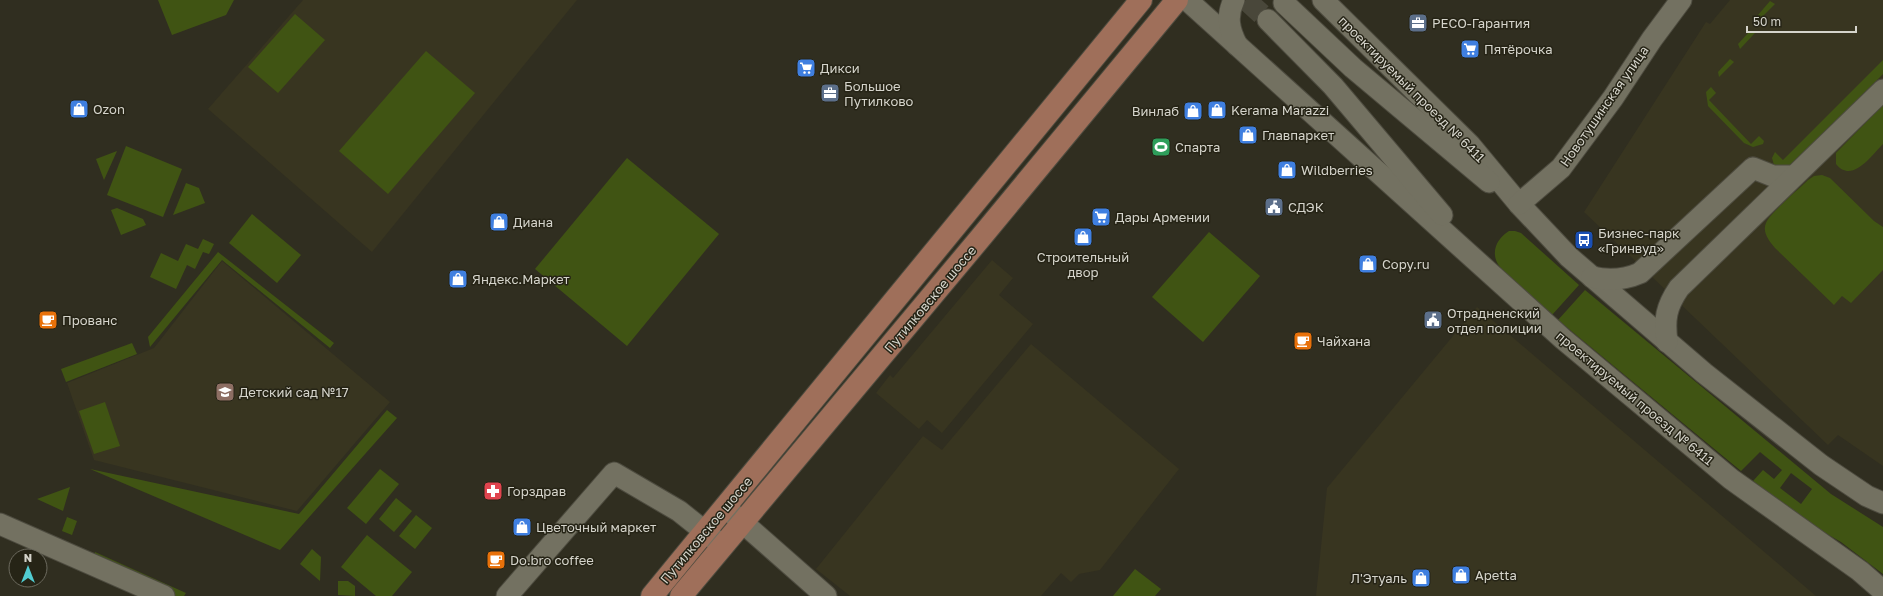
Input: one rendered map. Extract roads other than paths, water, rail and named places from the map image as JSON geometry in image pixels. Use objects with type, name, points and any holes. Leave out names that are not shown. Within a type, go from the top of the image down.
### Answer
[{"type":"main road","name":"Путилковское шоссе","points":[[681,596],[1177,0]]},
{"type":"main road","name":"Путилковское шоссе","points":[[652,596],[1140,1]]},
{"type":"street","name":"проектируемый проезд № 6411","points":[[1187,0],[1563,339],[1731,479],[1860,570],[1883,591]]},
{"type":"street","name":"проектируемый проезд № 6411","points":[[1234,0],[1231,6],[1229,20],[1231,33],[1237,46]]},
{"type":"street","name":"проектируемый проезд № 6411","points":[[1323,0],[1470,145],[1524,210],[1569,257],[1667,342],[1821,465],[1867,496],[1883,503]]},
{"type":"street","name":"Новотушинская улица","points":[[1524,210],[1562,168],[1614,98],[1652,39],[1681,0]]},
{"type":"street","points":[[1284,3],[1353,68],[1524,210]]},
{"type":"street","points":[[1268,20],[1333,86],[1490,272]]},
{"type":"street","points":[[1667,342],[1665,323],[1668,308],[1679,288],[1883,90]]},
{"type":"street","points":[[1592,277],[1604,280],[1628,278],[1640,273],[1753,168],[1773,176],[1793,176]]},
{"type":"street","points":[[507,596],[614,473],[679,511],[723,546]]},
{"type":"street","points":[[725,507],[826,596]]},
{"type":"street","points":[[0,524],[164,596]]},
{"type":"tunnel","points":[[1246,0],[1268,20]]},
{"type":"place","name":"РЕСО-Гарантия","points":[[1418,23]]},
{"type":"place","name":"Пятёрочка","points":[[1470,49]]},
{"type":"place","name":"Дикси","points":[[806,68]]},
{"type":"place","name":"Большое Путилково","points":[[830,93]]},
{"type":"place","name":"Ozon","points":[[79,109]]},
{"type":"place","name":"Kerama Marazzi","points":[[1217,110]]},
{"type":"place","name":"Винлаб","points":[[1193,111]]},
{"type":"place","name":"Главпаркет","points":[[1248,135]]},
{"type":"place","name":"Спарта","points":[[1161,147]]},
{"type":"place","name":"Wildberries","points":[[1287,170]]},
{"type":"place","name":"СДЭК","points":[[1274,207]]},
{"type":"place","name":"Дары Армении","points":[[1101,217]]},
{"type":"place","name":"Диана","points":[[499,222]]},
{"type":"place","name":"Строительный двор","points":[[1083,237]]},
{"type":"place","name":"Бизнес-парк «Гринвуд»","points":[[1584,240]]},
{"type":"place","name":"Copy.ru","points":[[1368,264]]},
{"type":"place","name":"Яндекс.Маркет","points":[[458,279]]},
{"type":"place","name":"Прованс","points":[[48,320]]},
{"type":"place","name":"Отрадненский отдел полиции","points":[[1433,320]]},
{"type":"place","name":"Чайхана","points":[[1303,341]]},
{"type":"place","name":"Детский сад №17","points":[[225,392]]},
{"type":"place","name":"Горздрав","points":[[493,491]]},
{"type":"place","name":"Цветочный маркет","points":[[522,527]]},
{"type":"place","name":"Do.bro coffee","points":[[496,560]]},
{"type":"place","name":"Apetta","points":[[1461,575]]},
{"type":"place","name":"Л'Этуаль","points":[[1421,578]]}]
